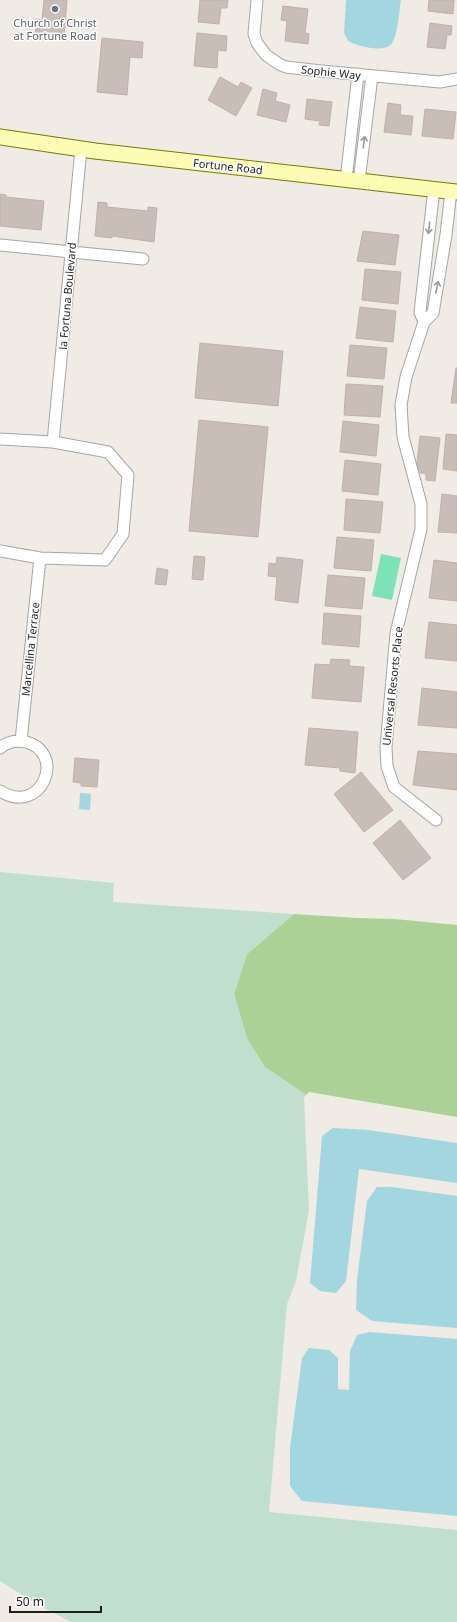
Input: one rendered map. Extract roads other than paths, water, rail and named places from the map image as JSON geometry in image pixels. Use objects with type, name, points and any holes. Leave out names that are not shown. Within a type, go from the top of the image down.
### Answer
[{"type":"street","name":"Sophie Way","points":[[257,0],[254,34],[260,48],[272,61],[286,67],[440,82],[457,79]]},
{"type":"street","points":[[352,180],[358,74]]},
{"type":"street","points":[[352,180],[372,76]]},
{"type":"street","name":"Fortune Road","points":[[0,137],[81,149],[454,192]]},
{"type":"street","name":"la Fortuna Boulevard","points":[[54,442],[81,149]]},
{"type":"street","name":"Universal Resorts Place","points":[[424,322],[420,312],[434,189]]},
{"type":"street","name":"Universal Resorts Place","points":[[436,820],[394,786],[386,766],[386,747],[396,633],[420,529],[421,504],[403,437],[401,405],[406,377],[424,322],[433,313],[454,192]]},
{"type":"street","points":[[0,245],[143,259]]},
{"type":"street","points":[[0,439],[54,442],[108,452],[128,474],[123,534],[105,560],[40,558],[0,551]]},
{"type":"street","name":"Marcellina Terrace","points":[[21,741],[40,558]]},
{"type":"street","points":[[0,748],[12,741],[30,743],[38,749],[44,757],[47,766],[46,776],[42,785],[36,792],[26,797],[17,798],[8,796],[0,791]]},
{"type":"water","points":[[346,0],[401,0],[397,29],[392,43],[383,48],[377,49],[364,47],[348,41],[344,33]]},
{"type":"water","points":[[80,793],[91,794],[90,810],[79,809]]},
{"type":"water","points":[[333,1128],[368,1130],[457,1143],[457,1183],[359,1169],[346,1281],[336,1293],[320,1291],[310,1283],[322,1136]]},
{"type":"water","points":[[377,1187],[392,1187],[457,1196],[457,1328],[372,1321],[356,1310],[357,1280],[367,1201]]},
{"type":"water","points":[[369,1332],[457,1339],[457,1516],[302,1501],[290,1486],[290,1448],[302,1358],[309,1348],[329,1350],[338,1358],[338,1389],[349,1390],[350,1351],[357,1335]]},
{"type":"place","name":"Church of Christ at Fortune Road","points":[[55,9]]}]
